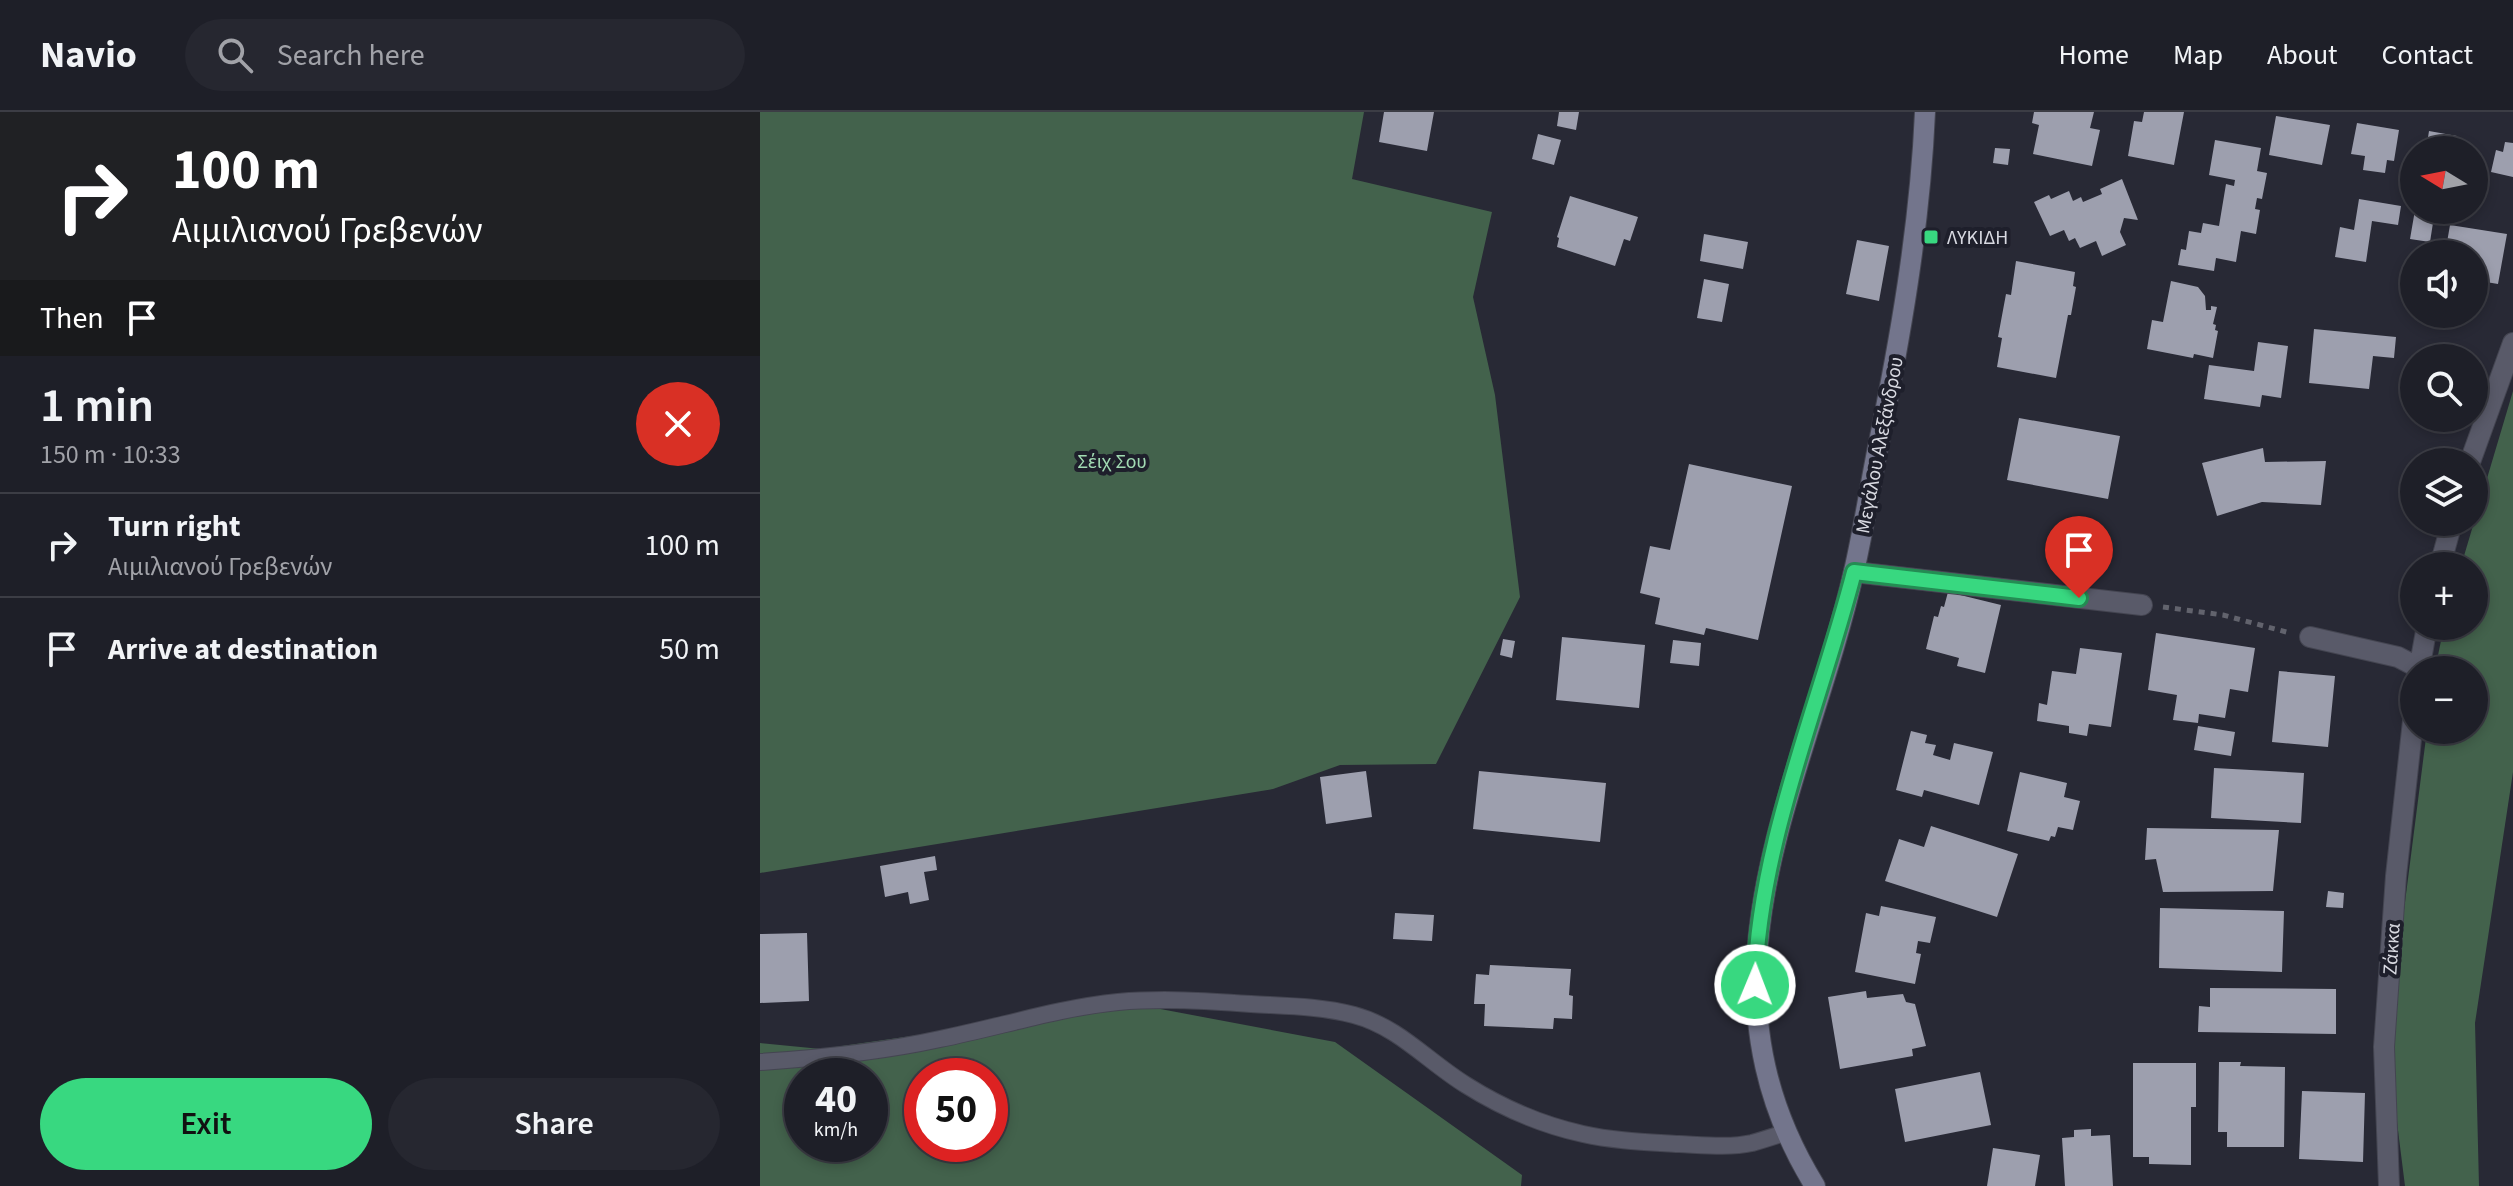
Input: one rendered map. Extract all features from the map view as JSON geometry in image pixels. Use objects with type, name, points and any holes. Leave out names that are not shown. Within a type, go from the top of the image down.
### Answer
[{"type":"main road","name":"Μεγάλου Αλεξάνδρου","points":[[1815,1186],[1787,1132],[1764,1069],[1757,1031],[1755,985],[1758,925],[1780,829],[1854,572],[1902,320],[1919,203],[1925,112]]},
{"type":"street","points":[[2475,448],[2513,343]]},
{"type":"street","points":[[1854,572],[2142,605]]},
{"type":"street","points":[[2310,637],[2400,658]]},
{"type":"street","name":"Ζάκκα","points":[[2389,1186],[2384,1047],[2396,876],[2410,744]]},
{"type":"lane","points":[[760,1062],[871,1051],[1117,1002],[1169,999],[1305,1007],[1332,1009],[1383,1026],[1403,1037],[1438,1067],[1495,1102],[1583,1135],[1696,1145],[1749,1143],[1787,1132]]},
{"type":"path","points":[[2142,605],[2223,615],[2310,637]]},
{"type":"green space","name":"Σέιχ Σου","points":[[760,112],[1364,112],[1352,179],[1492,212],[1473,297],[1495,395],[1520,597],[1436,764],[1340,765],[1273,789],[760,873]]},
{"type":"green space","points":[[2513,391],[2513,772],[2475,1023],[2479,1186],[2405,1186],[2387,1043],[2425,744],[2488,744],[2488,656],[2438,656],[2441,640],[2488,640],[2488,552],[2465,552],[2470,536],[2488,536],[2488,475]]},
{"type":"green space","points":[[1134,1004],[1335,1042],[1522,1175],[1521,1186],[760,1186],[760,1043],[821,1049]]},
{"type":"building","points":[[1384,112],[1434,112],[1427,151],[1379,142]]},
{"type":"building","points":[[1559,112],[1579,112],[1576,130],[1557,126]]},
{"type":"building","points":[[2034,112],[2094,112],[2090,128],[2100,130],[2092,166],[2033,154],[2039,125],[2032,123]]},
{"type":"building","points":[[2144,112],[2184,112],[2174,165],[2128,156],[2134,121],[2142,122]]},
{"type":"building","points":[[2276,116],[2330,125],[2322,165],[2269,155]]},
{"type":"building","points":[[2357,123],[2399,130],[2394,161],[2387,160],[2385,173],[2363,170],[2365,156],[2351,154]]},
{"type":"building","points":[[2429,131],[2457,136],[2428,136]]},
{"type":"building","points":[[1538,134],[1561,140],[1554,165],[1532,159]]},
{"type":"building","points":[[2215,140],[2261,148],[2257,171],[2267,173],[2262,199],[2257,198],[2255,209],[2260,210],[2256,234],[2241,231],[2236,262],[2216,258],[2214,271],[2178,265],[2181,249],[2186,250],[2189,231],[2201,233],[2203,223],[2219,226],[2226,184],[2234,186],[2235,180],[2209,175]]},
{"type":"building","points":[[2505,142],[2513,143],[2513,177],[2491,172],[2496,150],[2503,152]]},
{"type":"building","points":[[1995,148],[2010,149],[2008,165],[1993,163]]},
{"type":"building","points":[[2122,179],[2138,220],[2124,218],[2120,232],[2126,245],[2102,256],[2096,241],[2080,248],[2075,238],[2069,241],[2064,230],[2050,236],[2034,202],[2069,191],[2073,201],[2081,197],[2083,202],[2102,194],[2100,189]]},
{"type":"building","points":[[1570,196],[1638,217],[1630,241],[1624,239],[1615,266],[1557,247],[1557,237]]},
{"type":"building","points":[[2359,199],[2400,206],[2398,225],[2372,221],[2366,262],[2335,257],[2340,227],[2354,230]]},
{"type":"building","points":[[2413,224],[2433,224],[2430,240],[2410,239]]},
{"type":"building","points":[[2450,225],[2507,234],[2498,284],[2488,282],[2488,240],[2447,240]]},
{"type":"building","points":[[1704,234],[1748,242],[1743,269],[1700,261]]},
{"type":"building","points":[[1857,240],[1889,246],[1879,301],[1846,294]]},
{"type":"building","points":[[2016,261],[2075,272],[2071,315],[2068,315],[2056,378],[1997,367],[2002,338],[1998,337],[2006,294],[2011,295]]},
{"type":"building","points":[[1704,279],[1729,284],[1722,322],[1697,318]]},
{"type":"building","points":[[2171,281],[2198,287],[2205,296],[2206,310],[2211,310],[2211,306],[2217,307],[2213,324],[2218,331],[2213,358],[2194,354],[2193,358],[2147,349],[2152,320],[2163,322]]},
{"type":"building","points":[[2314,329],[2396,337],[2394,358],[2373,356],[2369,389],[2309,383]]},
{"type":"building","points":[[2258,342],[2288,346],[2281,398],[2262,395],[2260,407],[2204,399],[2209,365],[2254,371]]},
{"type":"building","points":[[2019,418],[2120,436],[2108,499],[2007,480]]},
{"type":"building","points":[[2263,448],[2265,462],[2326,461],[2321,505],[2262,502],[2217,516],[2202,463]]},
{"type":"building","points":[[1689,464],[1792,486],[1758,640],[1706,628],[1704,635],[1655,624],[1660,598],[1640,593],[1650,546],[1670,550]]},
{"type":"building","points":[[1948,592],[2001,605],[1985,673],[1957,666],[1959,658],[1926,649],[1934,616],[1938,617],[1941,606],[1944,607]]},
{"type":"building","points":[[2156,633],[2255,648],[2248,692],[2230,689],[2225,718],[2199,714],[2198,723],[2173,720],[2177,695],[2148,690]]},
{"type":"building","points":[[1562,637],[1645,645],[1639,708],[1556,700]]},
{"type":"building","points":[[1503,639],[1515,641],[1512,658],[1500,655]]},
{"type":"building","points":[[1673,640],[1701,643],[1699,666],[1670,663]]},
{"type":"building","points":[[2080,648],[2122,653],[2111,727],[2089,724],[2087,736],[2069,733],[2069,726],[2037,721],[2039,703],[2047,705],[2052,671],[2076,674]]},
{"type":"building","points":[[2279,671],[2335,676],[2328,747],[2272,742]]},
{"type":"building","points":[[2198,726],[2235,732],[2231,756],[2194,750]]},
{"type":"building","points":[[1911,731],[1927,735],[1925,743],[1936,745],[1933,755],[1950,760],[1954,743],[1993,752],[1979,805],[1924,790],[1922,797],[1896,790]]},
{"type":"building","points":[[2214,768],[2304,773],[2301,823],[2211,818]]},
{"type":"building","points":[[1366,771],[1372,817],[1326,824],[1320,777]]},
{"type":"building","points":[[1479,771],[1606,783],[1600,842],[1473,829]]},
{"type":"building","points":[[2020,772],[2067,783],[2064,797],[2080,801],[2073,830],[2058,827],[2055,837],[2051,836],[2049,841],[2007,831]]},
{"type":"building","points":[[1931,826],[2018,854],[1997,917],[1885,881],[1899,839],[1924,847]]},
{"type":"building","points":[[2147,828],[2279,830],[2273,891],[2163,892],[2156,859],[2145,860]]},
{"type":"building","points":[[935,856],[937,870],[924,872],[929,900],[910,904],[908,892],[885,897],[880,866]]},
{"type":"building","points":[[2328,891],[2344,893],[2343,908],[2326,907]]},
{"type":"building","points":[[1881,906],[1936,917],[1930,943],[1918,941],[1916,953],[1921,954],[1915,984],[1855,972],[1866,913],[1879,916]]},
{"type":"building","points":[[2160,908],[2284,911],[2282,972],[2159,968]]},
{"type":"building","points":[[1395,913],[1434,915],[1432,941],[1393,939]]},
{"type":"building","points":[[807,933],[809,1001],[760,1003],[760,934]]},
{"type":"building","points":[[1490,965],[1571,969],[1569,995],[1573,996],[1572,1019],[1554,1018],[1553,1029],[1484,1026],[1485,1004],[1474,1004],[1476,974],[1489,975]]},
{"type":"building","points":[[2210,988],[2336,989],[2336,1034],[2198,1032],[2199,1006],[2210,1007]]},
{"type":"building","points":[[1866,991],[1867,998],[1903,994],[1906,1002],[1915,1004],[1926,1046],[1912,1049],[1913,1056],[1840,1069],[1828,997]]},
{"type":"building","points":[[2219,1062],[2241,1062],[2240,1066],[2285,1067],[2284,1147],[2227,1147],[2227,1132],[2218,1132]]},
{"type":"building","points":[[2133,1063],[2196,1063],[2196,1107],[2191,1107],[2191,1165],[2149,1164],[2149,1157],[2133,1157]]},
{"type":"building","points":[[1980,1072],[1991,1125],[1905,1142],[1895,1089]]},
{"type":"building","points":[[2302,1091],[2365,1093],[2363,1162],[2299,1159]]},
{"type":"building","points":[[2091,1129],[2091,1136],[2110,1135],[2113,1186],[2065,1186],[2062,1138],[2074,1137],[2074,1130]]},
{"type":"building","points":[[1993,1148],[2040,1155],[2035,1186],[1987,1186]]},
{"type":"place","name":"ΛΥΚΙΔΗ","points":[[1931,237]]},
{"type":"route","points":[[1755,985],[1758,925],[1768,872],[1854,572],[2079,598]]}]
